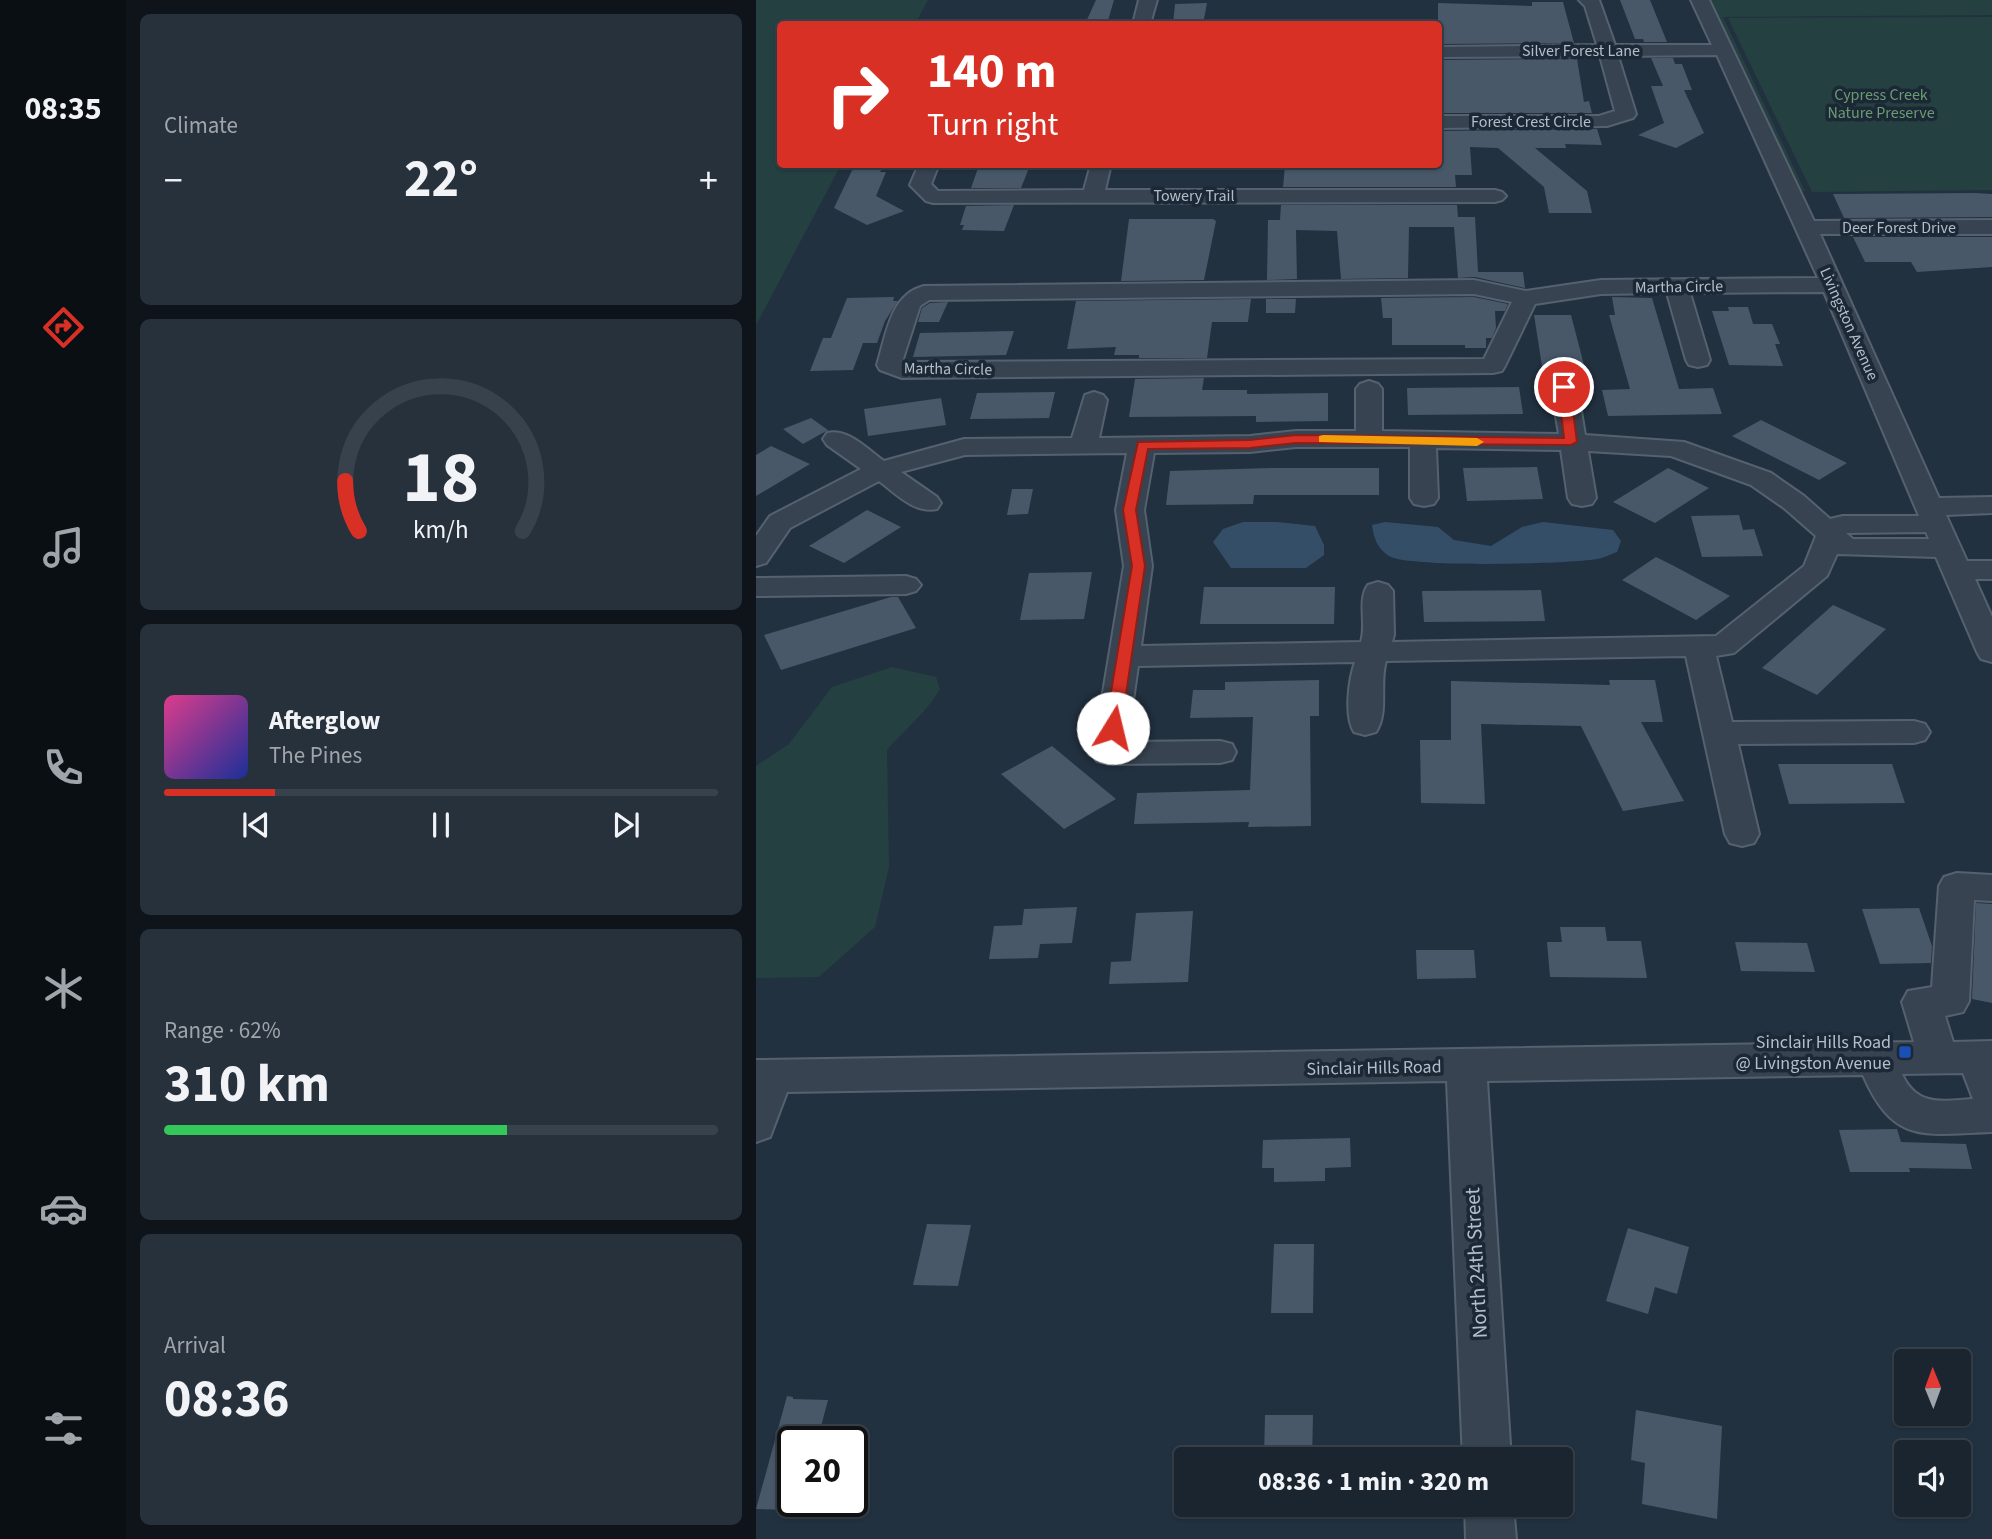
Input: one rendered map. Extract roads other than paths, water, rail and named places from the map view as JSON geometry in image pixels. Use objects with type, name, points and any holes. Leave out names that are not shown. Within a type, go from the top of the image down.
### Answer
[{"type":"street","points":[[1143,21],[1148,0]]},
{"type":"street","name":"Forest Crest Circle","points":[[1442,122],[1600,122],[1626,114],[1593,3],[1588,0]]},
{"type":"street","name":"Livingston Avenue","points":[[1700,0],[1833,285],[1992,652]]},
{"type":"street","name":"Silver Forest Lane","points":[[1442,52],[1724,50]]},
{"type":"street","name":"Towery Trail","points":[[927,168],[920,185],[933,197],[1495,196]]},
{"type":"street","points":[[1093,196],[1100,168]]},
{"type":"street","name":"Deer Forest Drive","points":[[1806,228],[1992,227]]},
{"type":"street","name":"Martha Circle","points":[[1526,298],[1493,366],[902,371],[888,365],[909,303],[924,293],[1474,287],[1526,298],[1601,287],[1833,285]]},
{"type":"street","points":[[1676,286],[1699,360]]},
{"type":"street","points":[[1564,387],[1582,498]]},
{"type":"street","points":[[1368,439],[1369,390]]},
{"type":"street","points":[[1084,445],[1094,400]]},
{"type":"street","points":[[836,439],[927,503]]},
{"type":"street","points":[[756,557],[779,522],[880,470],[964,447],[1368,439],[1571,442],[1675,448],[1760,480],[1794,502],[1846,548],[1942,538],[1992,505]]},
{"type":"street","points":[[1423,441],[1424,498]]},
{"type":"street","points":[[1124,656],[1723,646],[1817,570],[1830,536]]},
{"type":"street","points":[[1942,538],[1992,570]]},
{"type":"street","points":[[756,587],[906,585]]},
{"type":"street","points":[[1365,724],[1367,671],[1379,635],[1378,591]]},
{"type":"street","points":[[1699,646],[1742,834]]},
{"type":"street","points":[[1719,733],[1914,732]]},
{"type":"street","points":[[1992,888],[1957,886],[1951,1001],[1921,1002],[1969,1058],[1992,1097]]},
{"type":"street","name":"Sinclair Hills Road","points":[[764,1076],[1969,1058]]},
{"type":"street","points":[[1876,1060],[1894,1096],[1904,1108],[1921,1116],[1992,1115]]},
{"type":"street","name":"North 24th Street","points":[[1466,1067],[1486,1447]]},
{"type":"street","points":[[756,1125],[764,1076]]},
{"type":"street","points":[[1490,1517],[1491,1539]]},
{"type":"lane","points":[[1142,445],[1130,510],[1139,566],[1109,752],[1220,752]]},
{"type":"water","points":[[1243,522],[1315,526],[1324,545],[1324,555],[1306,568],[1231,568],[1213,542],[1223,529]]},
{"type":"water","points":[[1385,522],[1438,527],[1454,540],[1491,546],[1522,527],[1543,522],[1613,530],[1621,541],[1617,552],[1581,561],[1490,564],[1425,562],[1402,560],[1389,556],[1382,550],[1375,539],[1372,525]]},
{"type":"place","name":"Sinclair Hills Road @ Livingston Avenue","points":[[1905,1052]]},
{"type":"park label","name":"Cypress Creek Nature Preserve","points":[[1881,104]]}]
